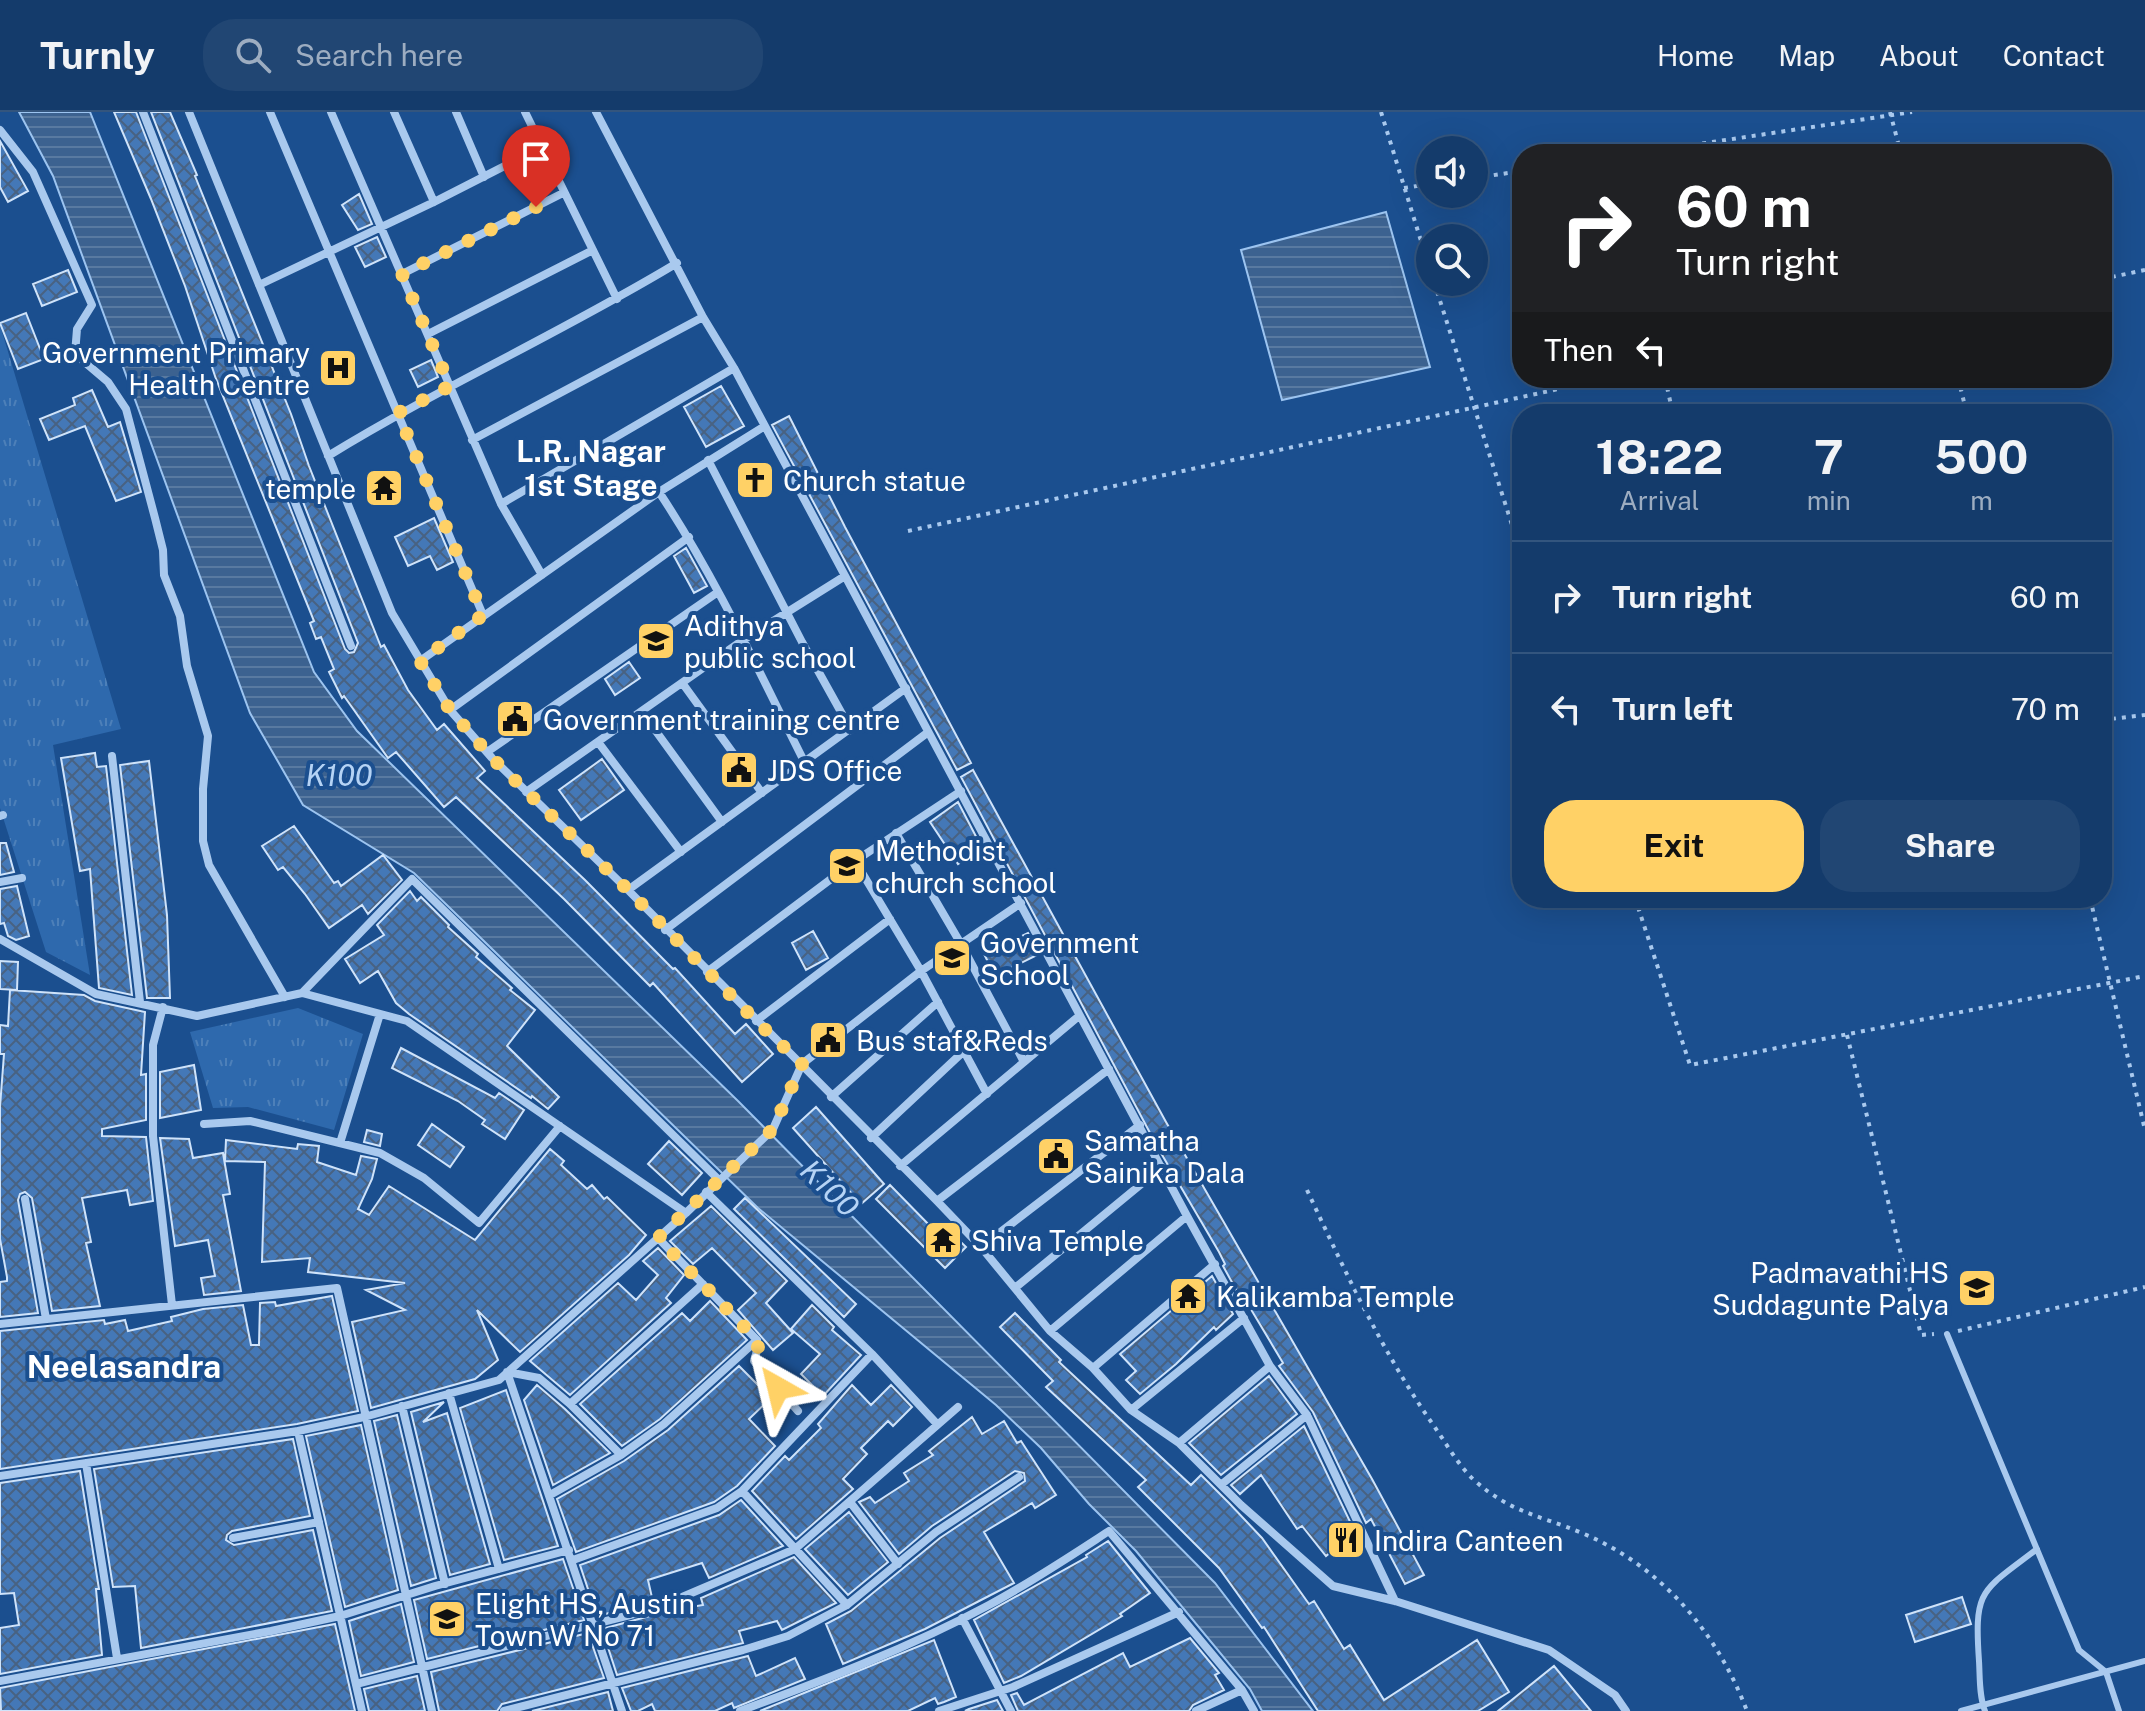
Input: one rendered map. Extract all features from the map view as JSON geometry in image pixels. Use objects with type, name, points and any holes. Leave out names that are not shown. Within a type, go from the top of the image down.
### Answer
[{"type":"street","points":[[143,112],[351,646]]},
{"type":"street","points":[[189,112],[392,613],[450,710],[487,752],[937,1201],[981,1247],[1050,1331],[1093,1368],[1131,1410],[1179,1443],[1241,1505],[1333,1586],[1395,1601],[1549,1650],[1615,1695],[1626,1711]]},
{"type":"street","points":[[270,112],[483,615]]},
{"type":"street","points":[[331,112],[501,504],[542,575]]},
{"type":"street","points":[[394,112],[434,202]]},
{"type":"street","points":[[456,112],[484,177]]},
{"type":"street","points":[[525,112],[617,299]]},
{"type":"street","points":[[596,112],[703,317],[734,368],[1187,1216],[1270,1366],[1307,1415],[1395,1601]]},
{"type":"street","points":[[0,130],[33,172],[92,305],[77,329],[75,354],[108,382],[126,409],[155,518],[163,550],[164,575],[180,616],[187,666],[208,736],[203,789],[203,841],[209,865],[285,997]]},
{"type":"street","points":[[259,285],[542,147]]},
{"type":"street","points":[[402,274],[563,193]]},
{"type":"street","points":[[428,334],[593,250]]},
{"type":"street","points":[[328,456],[398,413],[617,299],[677,263]]},
{"type":"street","points":[[472,440],[703,317]]},
{"type":"street","points":[[501,504],[734,368]]},
{"type":"street","points":[[420,661],[659,492],[765,426]]},
{"type":"street","points":[[708,460],[851,730]]},
{"type":"street","points":[[659,492],[689,537],[805,763]]},
{"type":"street","points":[[450,710],[689,537]]},
{"type":"street","points":[[526,792],[787,610],[845,576]]},
{"type":"street","points":[[487,752],[718,592]]},
{"type":"street","points":[[683,684],[762,793]]},
{"type":"street","points":[[628,890],[906,688]]},
{"type":"street","points":[[642,712],[722,822]]},
{"type":"street","points":[[665,930],[927,733]]},
{"type":"street","points":[[598,742],[681,852]]},
{"type":"street","points":[[112,756],[140,1002]]},
{"type":"street","points":[[707,972],[855,861],[961,791]]},
{"type":"street","points":[[896,833],[961,944],[1024,1062]]},
{"type":"street","points":[[855,861],[921,971],[987,1094]]},
{"type":"street","points":[[0,882],[22,878]]},
{"type":"street","points":[[302,993],[412,879],[719,1180]]},
{"type":"street","points":[[0,1476],[298,1431],[364,1417],[499,1380],[686,1213],[773,1129],[802,1064],[921,971],[1021,903]]},
{"type":"street","points":[[756,1021],[890,919]]},
{"type":"street","points":[[0,939],[96,994],[197,1016],[302,993],[407,1021],[686,1213]]},
{"type":"street","points":[[831,1097],[938,1002]]},
{"type":"street","points":[[163,1007],[153,1045],[153,1136],[172,1305]]},
{"type":"street","points":[[340,1143],[380,1014]]},
{"type":"street","points":[[900,1166],[1079,1016]]},
{"type":"street","points":[[871,1138],[964,1051]]},
{"type":"street","points":[[937,1201],[1109,1069]]},
{"type":"street","points":[[204,1124],[250,1121],[380,1153],[424,1178],[479,1223],[560,1126]]},
{"type":"street","points":[[981,1247],[1140,1125]]},
{"type":"street","points":[[1015,1288],[1162,1167]]},
{"type":"street","points":[[706,1192],[872,1354],[937,1424]]},
{"type":"street","points":[[25,1199],[46,1319]]},
{"type":"street","points":[[1050,1331],[1187,1216]]},
{"type":"street","points":[[658,1238],[757,1340],[754,1361],[798,1411]]},
{"type":"street","points":[[1093,1368],[1215,1264]]},
{"type":"street","points":[[570,1404],[703,1284]]},
{"type":"street","points":[[0,1324],[337,1288],[432,1711]]},
{"type":"street","points":[[1131,1410],[1244,1318]]},
{"type":"street","points":[[550,1495],[621,1455],[664,1424],[757,1340]]},
{"type":"street","points":[[573,1560],[717,1508],[742,1491],[872,1354]]},
{"type":"street","points":[[1179,1443],[1270,1366]]},
{"type":"street","points":[[507,1372],[539,1378],[621,1455]]},
{"type":"street","points":[[507,1372],[622,1711]]},
{"type":"street","points":[[449,1393],[499,1569]]},
{"type":"street","points":[[402,1406],[445,1584]]},
{"type":"street","points":[[356,1684],[654,1609],[795,1549],[958,1407]]},
{"type":"street","points":[[1222,1484],[1307,1415]]},
{"type":"street","points":[[298,1431],[362,1711]]},
{"type":"street","points":[[86,1463],[117,1658]]},
{"type":"street","points":[[504,1711],[788,1636],[847,1605],[936,1532],[1019,1477]]},
{"type":"street","points":[[742,1491],[847,1605]]},
{"type":"street","points":[[850,1502],[898,1564]]},
{"type":"street","points":[[233,1538],[319,1522]]},
{"type":"street","points":[[740,1711],[841,1673],[962,1618],[1037,1578],[1109,1531],[1242,1690],[1254,1711]]},
{"type":"street","points":[[0,1681],[340,1616],[569,1550]]},
{"type":"street","points":[[939,1711],[1000,1691],[1179,1612]]},
{"type":"street","points":[[962,1618],[1011,1711]]},
{"type":"street","points":[[1196,1711],[1242,1690]]},
{"type":"lane","points":[[1947,1334],[2079,1650],[2106,1672],[2119,1711]]},
{"type":"lane","points":[[1984,1708],[1976,1622],[1979,1601],[1990,1585],[2037,1549]]},
{"type":"lane","points":[[1961,1711],[1984,1708],[2145,1661]]},
{"type":"path","points":[[1381,112],[1416,226]]},
{"type":"path","points":[[1697,144],[1912,112]]},
{"type":"path","points":[[1890,114],[1898,144]]},
{"type":"path","points":[[1488,176],[1512,172]]},
{"type":"path","points":[[1404,188],[1416,186]]},
{"type":"path","points":[[2112,277],[2145,270]]},
{"type":"path","points":[[1438,296],[1512,526]]},
{"type":"path","points":[[908,531],[1564,388]]},
{"type":"path","points":[[2112,719],[2145,715]]},
{"type":"path","points":[[1638,908],[1690,1065],[2145,976]]},
{"type":"path","points":[[2093,908],[2145,1130]]},
{"type":"path","points":[[1847,1035],[1921,1335],[1947,1334],[2145,1287]]},
{"type":"path","points":[[1307,1190],[1352,1287],[1402,1381],[1472,1478],[1501,1501],[1531,1517],[1577,1531],[1614,1547],[1652,1574],[1692,1614],[1716,1647],[1738,1686],[1747,1711]]},
{"type":"green space","points":[[0,325],[121,729],[53,745],[90,975],[46,952],[0,808]]},
{"type":"green space","points":[[298,1008],[363,1034],[334,1130],[248,1107],[213,1108],[190,1032]]},
{"type":"water","name":"K100","points":[[19,112],[90,112],[314,672],[357,731],[738,1101],[1215,1583],[1313,1711],[1262,1711],[1250,1689],[1136,1551],[1089,1504],[1041,1448],[996,1405],[758,1208],[414,873],[303,805],[250,713],[53,176]]},
{"type":"water","points":[[1386,212],[1430,367],[1282,400],[1241,250]]},
{"type":"building","points":[[114,112],[136,112],[345,649],[349,653],[354,652],[358,643],[151,112],[170,112],[381,647],[384,645],[408,690],[437,730],[444,724],[485,771],[477,778],[675,968],[735,1034],[746,1024],[773,1054],[742,1082],[653,983],[650,986],[456,797],[444,807],[396,752],[388,758],[344,696],[342,698],[329,672],[334,669],[321,637],[316,639],[310,623],[314,621],[216,379],[185,286]]},
{"type":"building","points":[[0,141],[28,191],[8,202],[0,187]]},
{"type":"building","points":[[359,194],[372,224],[358,230],[342,205]]},
{"type":"building","points":[[377,237],[386,257],[365,267],[355,247]]},
{"type":"building","points":[[68,270],[77,292],[42,306],[33,284]]},
{"type":"building","points":[[26,313],[44,359],[18,369],[0,323]]},
{"type":"building","points":[[431,360],[438,377],[418,387],[410,370]]},
{"type":"building","points":[[721,386],[744,426],[706,447],[684,407]]},
{"type":"building","points":[[92,390],[108,427],[120,422],[141,492],[116,501],[85,426],[49,440],[40,419],[75,405],[73,398]]},
{"type":"building","points":[[789,416],[971,763],[957,770],[772,425]]},
{"type":"building","points":[[434,518],[453,562],[437,570],[430,556],[408,566],[395,537]]},
{"type":"building","points":[[686,548],[707,586],[694,593],[674,556]]},
{"type":"building","points":[[629,662],[640,678],[615,695],[605,679]]},
{"type":"building","points":[[95,753],[97,767],[106,766],[132,995],[99,988],[90,869],[80,871],[61,758]]},
{"type":"building","points":[[602,759],[624,790],[581,820],[559,790]]},
{"type":"building","points":[[149,761],[167,915],[170,998],[147,998],[120,765]]},
{"type":"building","points":[[973,770],[1166,1122],[1424,1575],[1405,1584],[1371,1519],[1366,1523],[1313,1412],[1279,1366],[1283,1363],[1246,1301],[1244,1304],[1223,1266],[1225,1264],[1219,1252],[1158,1148],[961,777]]},
{"type":"building","points":[[958,802],[982,848],[958,864],[930,822]]},
{"type":"building","points":[[294,826],[334,883],[338,881],[341,886],[383,855],[402,880],[368,914],[362,905],[329,928],[283,867],[278,870],[262,846]]},
{"type":"building","points":[[0,843],[6,843],[14,872],[0,875]]},
{"type":"building","points":[[17,886],[29,936],[16,940],[8,936],[4,923],[0,924],[0,889]]},
{"type":"building","points":[[410,891],[417,901],[421,897],[478,954],[476,957],[535,1010],[507,1046],[559,1097],[548,1109],[409,1014],[396,1003],[378,971],[360,983],[345,959],[384,935],[377,925]]},
{"type":"building","points":[[813,931],[828,958],[806,970],[792,943]]},
{"type":"building","points":[[1028,933],[1039,954],[995,976],[984,954]]},
{"type":"building","points":[[0,961],[18,962],[17,990],[0,989]]},
{"type":"building","points":[[10,990],[84,995],[95,1001],[145,1012],[141,1075],[146,1074],[146,1120],[102,1129],[102,1136],[146,1137],[153,1201],[130,1205],[127,1190],[82,1198],[91,1242],[86,1243],[100,1306],[52,1311],[32,1198],[25,1192],[20,1194],[18,1200],[38,1313],[0,1317],[0,1282],[7,1281],[7,1277],[0,1239],[0,1107],[4,1054],[0,1054],[0,1025],[8,1026]]},
{"type":"building","points":[[401,1048],[495,1098],[499,1093],[524,1110],[505,1139],[482,1124],[485,1120],[458,1101],[392,1068]]},
{"type":"building","points":[[194,1065],[201,1110],[160,1118],[160,1072]]},
{"type":"building","points":[[816,1107],[884,1184],[861,1204],[793,1128]]},
{"type":"building","points":[[432,1124],[464,1147],[450,1167],[418,1145]]},
{"type":"building","points":[[367,1130],[382,1134],[380,1146],[364,1142]]},
{"type":"building","points":[[160,1138],[189,1139],[193,1158],[223,1153],[230,1194],[223,1195],[241,1291],[204,1295],[201,1278],[215,1276],[208,1240],[175,1246]]},
{"type":"building","points":[[226,1140],[297,1149],[298,1144],[319,1146],[317,1162],[356,1175],[361,1156],[377,1159],[372,1179],[358,1209],[369,1215],[389,1186],[475,1240],[550,1149],[564,1161],[561,1165],[587,1189],[592,1185],[646,1235],[629,1255],[520,1352],[477,1310],[498,1360],[475,1379],[371,1408],[352,1322],[405,1310],[366,1290],[405,1283],[308,1272],[310,1258],[262,1262],[265,1162],[225,1161]]},
{"type":"building","points":[[669,1141],[702,1173],[682,1195],[648,1164]]},
{"type":"building","points":[[890,1185],[936,1232],[943,1225],[966,1247],[945,1268],[876,1199]]},
{"type":"building","points":[[745,1198],[856,1304],[844,1317],[734,1209]]},
{"type":"building","points":[[711,1206],[787,1281],[766,1303],[793,1333],[773,1350],[738,1310],[756,1293],[712,1248],[693,1264],[670,1241]]},
{"type":"building","points":[[658,1248],[684,1275],[666,1298],[671,1303],[570,1395],[530,1361],[618,1283],[636,1300],[658,1275],[643,1261]]},
{"type":"building","points":[[1212,1276],[1233,1314],[1216,1330],[1214,1327],[1140,1394],[1126,1380],[1136,1371],[1120,1354]]},
{"type":"building","points":[[332,1296],[358,1411],[297,1424],[0,1469],[0,1331],[125,1320],[128,1331],[172,1321],[171,1317],[203,1309],[243,1305],[251,1345],[259,1345],[260,1303],[275,1302],[276,1306]]},
{"type":"building","points":[[710,1301],[747,1340],[660,1419],[622,1446],[580,1404],[682,1313],[690,1321]]},
{"type":"building","points":[[812,1305],[834,1327],[832,1330],[861,1355],[823,1396],[801,1374],[820,1354],[791,1329]]},
{"type":"building","points":[[1015,1313],[1061,1360],[1059,1362],[1191,1485],[1201,1475],[1229,1503],[1262,1538],[1309,1604],[1314,1601],[1344,1649],[1350,1645],[1384,1700],[1477,1640],[1509,1692],[1478,1711],[1318,1711],[1264,1627],[1219,1568],[1138,1487],[1146,1480],[1046,1387],[1053,1381],[1000,1327]]},
{"type":"building","points":[[739,1366],[771,1398],[749,1419],[775,1446],[737,1486],[714,1502],[576,1552],[557,1499],[624,1461],[668,1430]]},
{"type":"building","points":[[1269,1376],[1297,1414],[1221,1475],[1189,1443]]},
{"type":"building","points":[[537,1385],[610,1453],[553,1485],[524,1400]]},
{"type":"building","points":[[852,1385],[871,1405],[891,1385],[912,1407],[893,1426],[888,1421],[861,1448],[867,1454],[843,1479],[853,1489],[796,1539],[752,1491],[785,1456],[789,1460],[821,1428],[818,1424]]},
{"type":"building","points":[[506,1390],[558,1546],[504,1560],[460,1408]]},
{"type":"building","points":[[444,1402],[423,1422],[447,1413],[490,1564],[450,1575],[411,1412]]},
{"type":"building","points":[[397,1415],[436,1578],[411,1586],[374,1421]]},
{"type":"building","points":[[972,1417],[982,1434],[1004,1421],[1017,1443],[1021,1441],[1056,1495],[1035,1508],[1032,1503],[984,1532],[1014,1583],[925,1629],[843,1664],[826,1624],[851,1611],[940,1538],[1025,1481],[1024,1473],[1015,1471],[932,1526],[899,1554],[859,1502],[870,1497],[875,1503],[909,1481],[904,1473],[933,1455],[929,1451]]},
{"type":"building","points":[[361,1425],[398,1590],[345,1607],[306,1436]]},
{"type":"building","points":[[1304,1426],[1355,1532],[1326,1556],[1302,1526],[1297,1529],[1261,1475],[1240,1494],[1231,1485]]},
{"type":"building","points":[[293,1439],[310,1516],[232,1531],[226,1540],[234,1545],[313,1530],[332,1611],[141,1648],[135,1586],[113,1587],[94,1469]]},
{"type":"building","points":[[80,1471],[99,1589],[96,1589],[102,1655],[0,1674],[0,1628],[19,1625],[14,1593],[0,1594],[0,1483]]},
{"type":"building","points":[[741,1500],[783,1546],[709,1578],[702,1563],[648,1580],[653,1602],[597,1616],[580,1565],[719,1515]]},
{"type":"building","points":[[849,1512],[888,1562],[848,1595],[805,1549]]},
{"type":"building","points":[[1108,1541],[1150,1593],[1120,1614],[1122,1616],[1004,1683],[974,1620],[1087,1557]]},
{"type":"building","points":[[794,1557],[836,1603],[782,1630],[777,1621],[739,1631],[743,1643],[617,1675],[602,1629],[703,1605],[701,1598]]},
{"type":"building","points":[[563,1559],[584,1620],[427,1659],[414,1600]]},
{"type":"building","points":[[1962,1597],[1971,1624],[1915,1642],[1906,1615]]},
{"type":"building","points":[[401,1604],[414,1662],[361,1676],[349,1621]]},
{"type":"building","points":[[335,1624],[355,1711],[1,1711],[0,1688]]},
{"type":"building","points":[[588,1633],[604,1678],[502,1704],[497,1711],[439,1711],[431,1672]]},
{"type":"building","points":[[1190,1638],[1219,1673],[1215,1675],[1224,1690],[1193,1705],[1189,1711],[1018,1711],[1011,1695],[1017,1693],[1024,1705],[1123,1653],[1130,1667]]},
{"type":"building","points":[[934,1640],[956,1697],[944,1702],[938,1704],[935,1698],[908,1711],[760,1711]]},
{"type":"building","points":[[748,1656],[756,1676],[795,1658],[805,1679],[734,1708],[732,1703],[715,1711],[655,1711],[652,1704],[631,1711],[622,1688]]},
{"type":"building","points":[[1554,1666],[1591,1711],[1498,1711]]},
{"type":"building","points":[[417,1676],[425,1711],[369,1711],[364,1689]]},
{"type":"building","points":[[608,1692],[613,1711],[532,1711]]},
{"type":"building","points":[[997,1700],[1003,1711],[965,1711],[969,1709]]},
{"type":"place","name":"Government Primary Health Centre","points":[[338,368]]},
{"type":"place","name":"Church statue","points":[[755,480]]},
{"type":"place","name":"temple","points":[[384,488]]},
{"type":"place","name":"Adithya public school","points":[[656,641]]},
{"type":"place","name":"Government training centre","points":[[515,719]]},
{"type":"place","name":"JDS Office","points":[[739,770]]},
{"type":"place","name":"Methodist church school","points":[[847,866]]},
{"type":"place","name":"Government School","points":[[952,958]]},
{"type":"place","name":"Bus staf&Reds","points":[[828,1040]]},
{"type":"place","name":"Samatha Sainika Dala","points":[[1056,1156]]},
{"type":"place","name":"Shiva Temple","points":[[943,1240]]},
{"type":"place","name":"Padmavathi HS Suddagunte Palya","points":[[1977,1288]]},
{"type":"place","name":"Kalikamba Temple","points":[[1188,1296]]},
{"type":"place","name":"Indira Canteen","points":[[1346,1540]]},
{"type":"place","name":"Elight HS, Austin Town W No 71","points":[[447,1619]]},
{"type":"district","name":"L.R. Nagar 1st Stage","points":[[591,468]]},
{"type":"district","name":"Neelasandra","points":[[124,1366]]},
{"type":"route","points":[[536,207],[402,274],[450,386],[398,413],[483,615],[420,661],[450,710],[492,758],[802,1064],[773,1129],[658,1238],[757,1340],[754,1361],[778,1388]]}]
